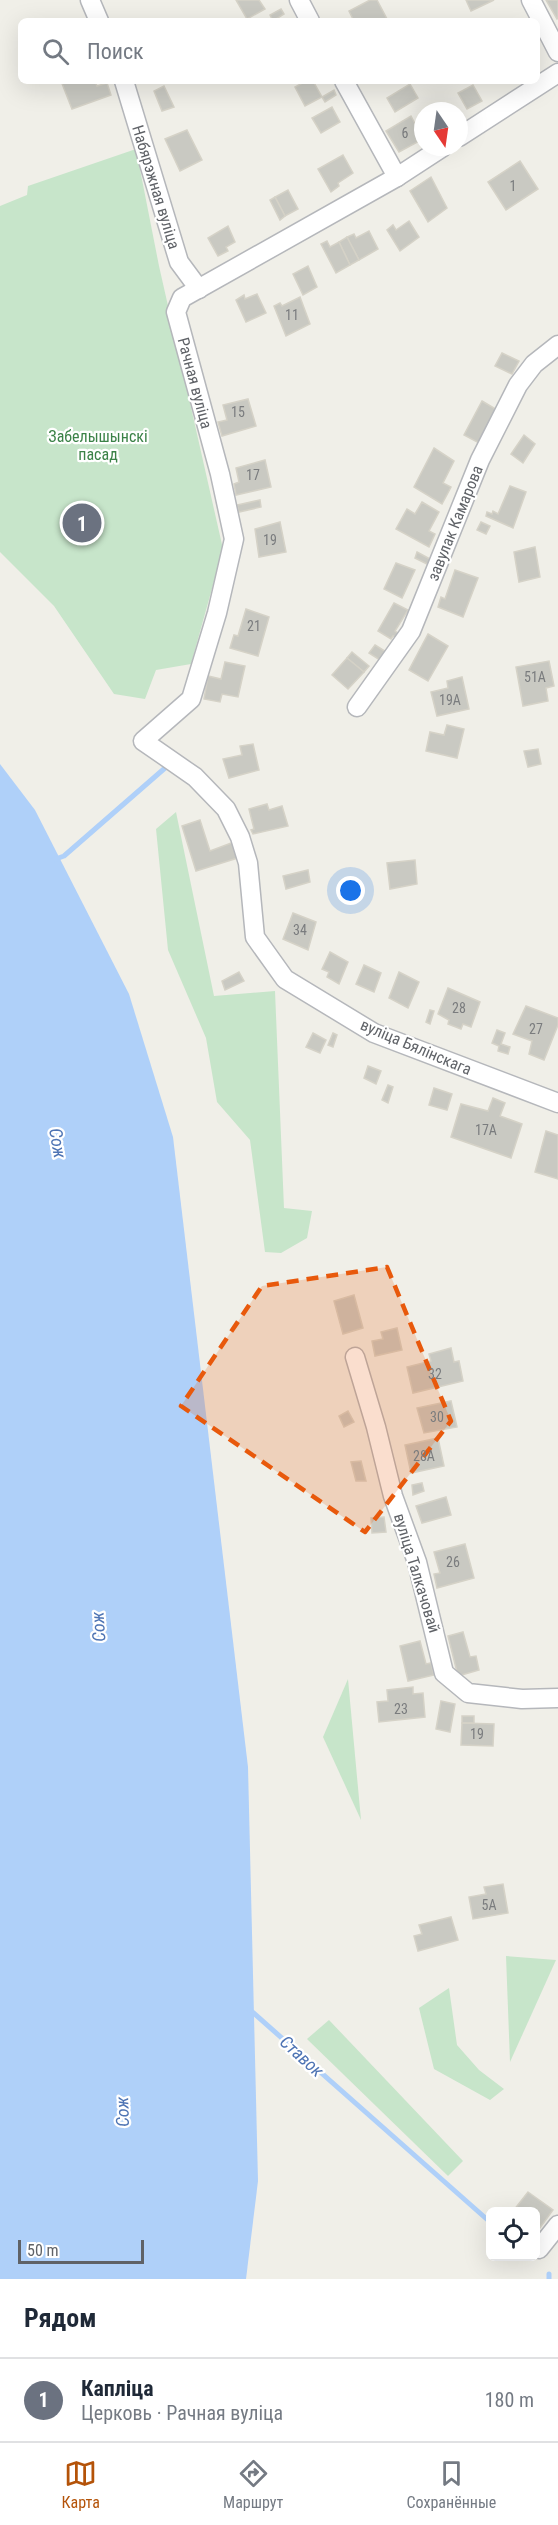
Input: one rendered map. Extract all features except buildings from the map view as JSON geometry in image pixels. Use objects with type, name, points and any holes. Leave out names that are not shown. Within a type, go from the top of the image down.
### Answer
[{"type":"street","points":[[90,0],[98,18]]},
{"type":"street","points":[[298,0],[308,18]]},
{"type":"street","points":[[531,0],[558,52]]},
{"type":"street","points":[[468,131],[558,73]]},
{"type":"street","name":"Набярэжная вуліца","points":[[125,84],[179,262],[199,289]]},
{"type":"street","points":[[346,84],[397,177]]},
{"type":"street","name":"Рачная вуліца","points":[[143,741],[191,699],[217,613],[234,539],[220,474],[176,312],[182,298],[397,177],[429,156]]},
{"type":"street","name":"завулак Камарова","points":[[357,707],[411,631],[480,460],[518,385],[534,364],[558,345]]},
{"type":"street","name":"вуліца Бялінскага","points":[[143,741],[195,777],[226,810],[240,837],[248,863],[255,938],[285,979],[374,1033],[558,1103]]},
{"type":"street","name":"вуліца Талкачовай","points":[[355,1358],[393,1496],[417,1562],[444,1673],[468,1692],[522,1699],[558,1698]]},
{"type":"street","points":[[540,2248],[558,2225]]},
{"type":"highlighted area","points":[[387,1267],[451,1421],[365,1532],[181,1406],[262,1286]]},
{"type":"green space","name":"Забелышынскі пасад","points":[[136,149],[159,266],[223,549],[191,664],[156,670],[145,699],[114,694],[54,606],[0,552],[0,206],[27,195],[28,186]]},
{"type":"green space","points":[[176,812],[214,996],[275,991],[284,1208],[312,1211],[307,1238],[281,1253],[265,1252],[250,1140],[217,1102],[206,1038],[168,950],[156,829]]},
{"type":"green space","points":[[348,1679],[361,1820],[323,1737]]},
{"type":"green space","points":[[506,1956],[556,1960],[510,2062]]},
{"type":"green space","points":[[449,1988],[457,2045],[479,2070],[504,2089],[490,2100],[434,2069],[419,2008]]},
{"type":"green space","points":[[329,2020],[463,2161],[448,2176],[307,2039]]},
{"type":"water","name":"Сож","points":[[0,764],[35,810],[129,994],[173,1137],[248,1767],[258,2181],[246,2279],[0,2279]]},
{"type":"waterway","points":[[53,860],[64,856],[165,768]]},
{"type":"waterway","name":"Ставок","points":[[249,2009],[486,2218]]},
{"type":"waterway","name":"Ставок","points":[[549,2274],[549,2279]]},
{"type":"place","name":"Капліца","points":[[82,523]]}]
